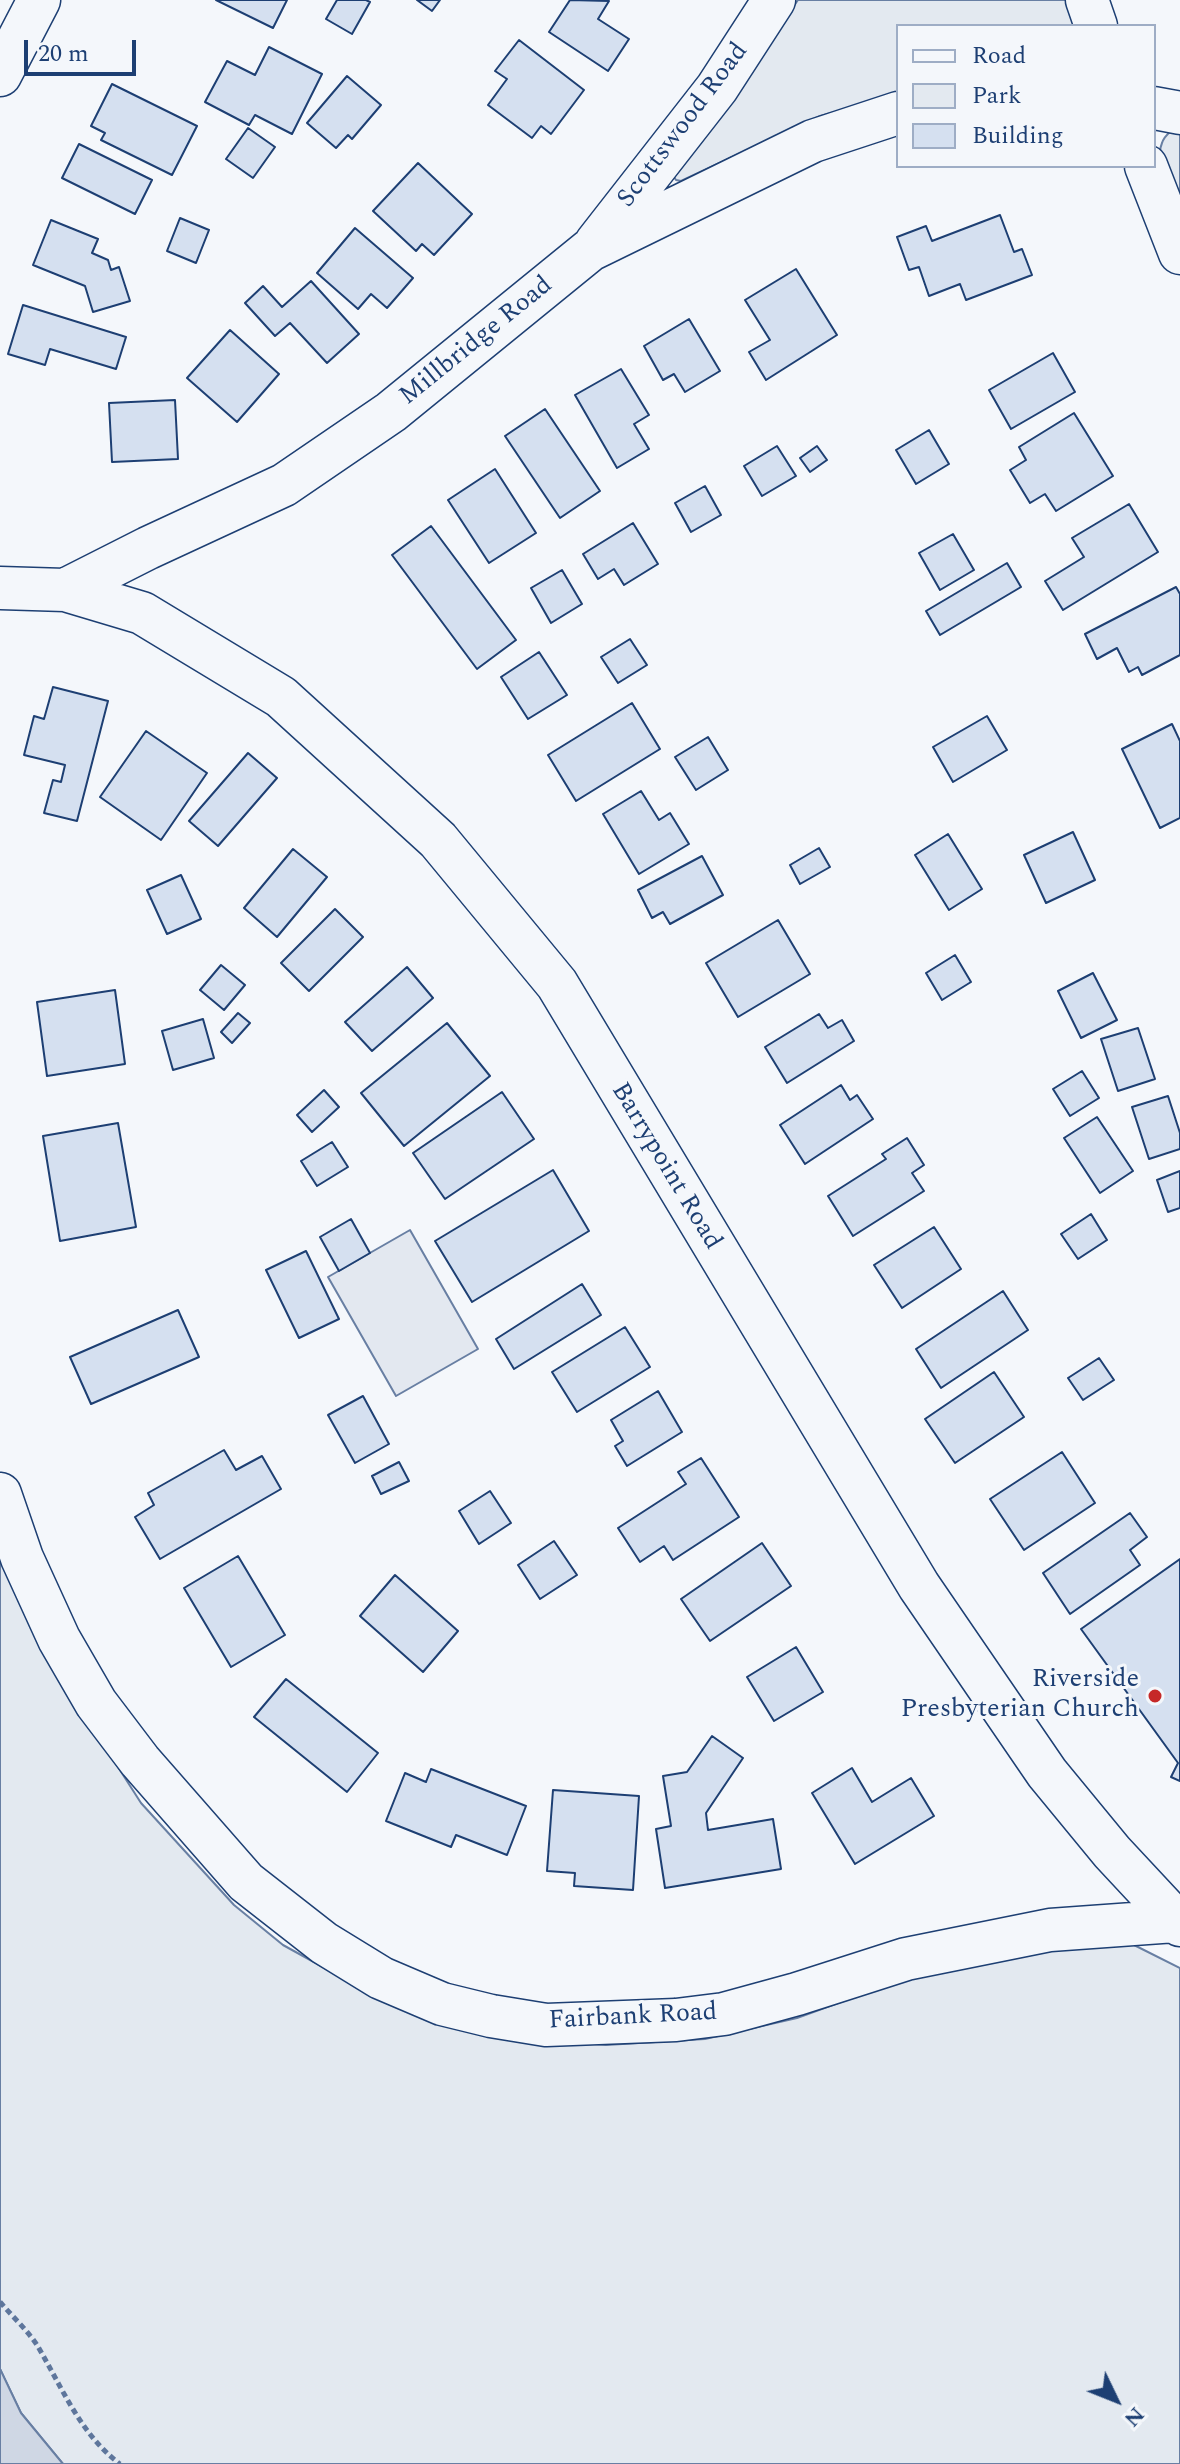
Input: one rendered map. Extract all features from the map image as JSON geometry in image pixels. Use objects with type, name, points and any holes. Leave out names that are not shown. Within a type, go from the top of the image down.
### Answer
[{"type":"street","points":[[0,75],[39,0]]},
{"type":"street","name":"Scottswood Road","points":[[590,250],[717,88],[774,0]]},
{"type":"street","points":[[1087,0],[1095,24]]},
{"type":"street","points":[[1156,108],[1180,113]]},
{"type":"street","name":"Millbridge Road","points":[[65,590],[284,485],[391,412],[590,250],[813,141],[896,114]]},
{"type":"street","points":[[1147,168],[1180,253]]},
{"type":"street","name":"Barrypoint Road","points":[[0,588],[65,590],[142,613],[281,697],[438,840],[557,984],[919,1586],[1047,1773],[1112,1852],[1177,1923]]},
{"type":"street","name":"Fairbank Road","points":[[0,1494],[22,1558],[59,1639],[96,1703],[140,1761],[246,1882],[324,1943],[381,1978],[442,2004],[546,2025],[676,2020],[724,2014],[906,1959],[1050,1930],[1177,1923]]},
{"type":"path","points":[[0,2302],[35,2342],[76,2416],[107,2454],[120,2464]]},
{"type":"green space","points":[[798,0],[1066,0],[1075,24],[896,24],[896,96],[820,116],[681,181],[674,177]]},
{"type":"green space","points":[[1175,127],[1180,127],[1180,213],[1160,159],[1163,141]]},
{"type":"green space","points":[[0,1552],[54,1667],[141,1803],[234,1905],[283,1945],[341,1977],[515,2037],[606,2045],[705,2039],[797,2018],[885,1986],[964,1963],[1083,1943],[1134,1945],[1180,1968],[1180,2464],[63,2464],[21,2413],[0,2369]]},
{"type":"shaded area","points":[[410,1230],[478,1349],[396,1396],[328,1277]]},
{"type":"shaded area","points":[[0,2369],[21,2413],[63,2464],[0,2464]]},
{"type":"building","points":[[216,0],[287,0],[273,28]]},
{"type":"building","points":[[337,0],[370,2],[352,34],[326,19]]},
{"type":"building","points":[[417,0],[440,0],[432,11]]},
{"type":"building","points":[[570,0],[609,1],[598,19],[629,39],[608,71],[549,32]]},
{"type":"building","points":[[519,40],[584,90],[551,134],[541,126],[532,138],[488,105],[507,79],[495,71]]},
{"type":"building","points":[[269,47],[322,74],[292,134],[255,115],[249,125],[205,102],[227,61],[255,75]]},
{"type":"building","points":[[347,76],[381,105],[352,139],[348,135],[336,148],[307,123]]},
{"type":"building","points":[[112,84],[197,126],[172,175],[101,140],[105,133],[91,126]]},
{"type":"building","points":[[248,128],[275,147],[253,178],[226,159]]},
{"type":"building","points":[[79,144],[152,180],[135,214],[62,178]]},
{"type":"building","points":[[418,163],[472,214],[434,255],[422,244],[416,251],[373,211]]},
{"type":"building","points":[[1000,215],[1014,252],[1022,249],[1032,275],[966,300],[960,284],[929,296],[919,267],[909,270],[897,237],[926,226],[932,241]]},
{"type":"building","points":[[180,218],[209,230],[196,263],[167,251]]},
{"type":"building","points":[[51,220],[98,239],[92,253],[108,260],[111,270],[119,267],[130,301],[93,312],[85,286],[33,265]]},
{"type":"building","points":[[355,228],[413,278],[387,308],[371,294],[358,309],[317,273]]},
{"type":"building","points":[[796,269],[837,335],[766,380],[749,352],[770,340],[745,300]]},
{"type":"building","points":[[311,281],[359,334],[327,363],[290,323],[275,336],[245,303],[263,286],[282,307]]},
{"type":"building","points":[[23,305],[126,337],[116,369],[50,349],[45,365],[8,354]]},
{"type":"building","points":[[689,319],[720,371],[685,392],[674,374],[663,380],[644,346]]},
{"type":"building","points":[[230,330],[279,374],[237,422],[187,378]]},
{"type":"building","points":[[1053,353],[1075,392],[1011,429],[989,390]]},
{"type":"building","points":[[621,369],[649,415],[634,424],[649,449],[617,468],[575,395]]},
{"type":"building","points":[[175,400],[178,459],[112,462],[109,403]]},
{"type":"building","points":[[545,409],[600,491],[560,518],[505,436]]},
{"type":"building","points":[[1074,413],[1113,476],[1056,511],[1045,494],[1030,503],[1010,470],[1026,460],[1019,447]]},
{"type":"building","points":[[929,430],[949,464],[916,484],[896,450]]},
{"type":"building","points":[[777,446],[796,476],[762,496],[744,466]]},
{"type":"building","points":[[817,446],[827,460],[810,472],[800,458]]},
{"type":"building","points":[[495,469],[536,533],[489,563],[448,500]]},
{"type":"building","points":[[705,486],[721,515],[691,532],[675,503]]},
{"type":"building","points":[[1129,504],[1158,552],[1063,610],[1045,581],[1084,557],[1072,538]]},
{"type":"building","points":[[633,523],[658,564],[624,585],[614,569],[598,579],[583,554]]},
{"type":"building","points":[[431,526],[516,640],[477,669],[392,555]]},
{"type":"building","points":[[953,534],[974,570],[940,590],[919,553]]},
{"type":"building","points":[[1007,563],[1021,587],[940,635],[926,611]]},
{"type":"building","points":[[562,570],[582,604],[551,623],[531,588]]},
{"type":"building","points":[[1176,587],[1180,594],[1180,655],[1142,675],[1138,667],[1129,672],[1117,648],[1097,659],[1085,634]]},
{"type":"building","points":[[630,639],[647,665],[618,683],[601,657]]},
{"type":"building","points":[[539,652],[567,695],[528,719],[501,677]]},
{"type":"building","points":[[53,687],[108,701],[77,821],[44,813],[53,780],[61,782],[65,765],[24,755],[34,716],[44,719]]},
{"type":"building","points":[[632,703],[660,749],[576,801],[548,755]]},
{"type":"building","points":[[987,716],[1007,750],[953,782],[933,747]]},
{"type":"building","points":[[1172,724],[1180,741],[1180,818],[1160,828],[1122,749]]},
{"type":"building","points":[[146,731],[207,773],[161,840],[100,797]]},
{"type":"building","points":[[708,737],[728,770],[696,790],[675,757]]},
{"type":"building","points":[[248,753],[277,778],[218,846],[189,821]]},
{"type":"building","points":[[641,791],[659,820],[670,813],[689,844],[639,874],[603,814]]},
{"type":"building","points":[[1073,832],[1095,880],[1046,903],[1024,855]]},
{"type":"building","points":[[948,834],[982,889],[949,910],[915,855]]},
{"type":"building","points":[[819,848],[830,867],[800,884],[790,865]]},
{"type":"building","points":[[293,849],[327,877],[277,937],[244,908]]},
{"type":"building","points":[[702,856],[723,895],[670,924],[663,912],[652,918],[638,890]]},
{"type":"building","points":[[181,875],[201,919],[167,934],[147,890]]},
{"type":"building","points":[[335,909],[363,937],[309,991],[281,963]]},
{"type":"building","points":[[778,920],[810,974],[738,1017],[706,963]]},
{"type":"building","points":[[955,955],[971,982],[942,1000],[926,973]]},
{"type":"building","points":[[221,965],[245,985],[224,1010],[200,990]]},
{"type":"building","points":[[407,967],[433,998],[372,1051],[345,1022]]},
{"type":"building","points":[[1093,973],[1117,1020],[1081,1038],[1058,991]]},
{"type":"building","points":[[115,990],[125,1064],[47,1076],[37,1002]]},
{"type":"building","points":[[238,1013],[250,1023],[232,1043],[221,1032]]},
{"type":"building","points":[[819,1014],[828,1028],[842,1020],[854,1041],[787,1083],[765,1047]]},
{"type":"building","points":[[203,1019],[214,1058],[173,1070],[162,1031]]},
{"type":"building","points":[[447,1023],[490,1076],[404,1146],[361,1093]]},
{"type":"building","points":[[1138,1028],[1155,1079],[1118,1091],[1101,1039]]},
{"type":"building","points":[[1082,1071],[1099,1098],[1070,1116],[1053,1089]]},
{"type":"building","points":[[841,1085],[850,1100],[857,1095],[873,1119],[805,1164],[780,1125]]},
{"type":"building","points":[[324,1090],[339,1107],[312,1132],[297,1115]]},
{"type":"building","points":[[502,1092],[534,1139],[445,1199],[413,1153]]},
{"type":"building","points":[[1168,1096],[1180,1133],[1180,1149],[1149,1159],[1132,1107]]},
{"type":"building","points":[[1097,1117],[1133,1171],[1100,1193],[1064,1138]]},
{"type":"building","points":[[118,1123],[136,1227],[60,1241],[43,1136]]},
{"type":"building","points":[[907,1138],[924,1165],[912,1173],[924,1191],[853,1236],[828,1196],[886,1159],[882,1154]]},
{"type":"building","points":[[332,1142],[348,1167],[317,1186],[301,1161]]},
{"type":"building","points":[[553,1170],[589,1231],[472,1302],[435,1241]]},
{"type":"building","points":[[1180,1171],[1180,1208],[1168,1212],[1157,1180]]},
{"type":"building","points":[[1091,1214],[1107,1240],[1078,1259],[1061,1234]]},
{"type":"building","points":[[351,1219],[370,1253],[339,1271],[320,1237]]},
{"type":"building","points":[[934,1227],[961,1269],[902,1308],[874,1265]]},
{"type":"building","points":[[306,1251],[339,1319],[299,1338],[266,1270]]},
{"type":"building","points":[[582,1284],[601,1315],[514,1369],[496,1339]]},
{"type":"building","points":[[1003,1291],[1028,1330],[941,1388],[916,1349]]},
{"type":"building","points":[[178,1310],[199,1357],[91,1404],[70,1357]]},
{"type":"building","points":[[625,1327],[650,1367],[577,1412],[552,1372]]},
{"type":"building","points":[[1099,1358],[1114,1380],[1083,1400],[1068,1378]]},
{"type":"building","points":[[994,1372],[1024,1417],[955,1463],[925,1419]]},
{"type":"building","points":[[658,1391],[682,1432],[627,1466],[615,1446],[623,1441],[611,1420]]},
{"type":"building","points":[[363,1396],[389,1444],[355,1463],[328,1415]]},
{"type":"building","points":[[224,1450],[236,1470],[262,1456],[281,1489],[160,1559],[135,1517],[154,1505],[148,1493]]},
{"type":"building","points":[[1062,1452],[1095,1503],[1024,1550],[990,1499]]},
{"type":"building","points":[[701,1458],[739,1517],[673,1560],[664,1546],[640,1562],[618,1528],[686,1484],[678,1472]]},
{"type":"building","points":[[399,1462],[409,1481],[381,1494],[372,1476]]},
{"type":"building","points":[[490,1491],[511,1523],[479,1544],[459,1511]]},
{"type":"building","points":[[1130,1513],[1147,1537],[1130,1550],[1140,1565],[1070,1614],[1043,1573]]},
{"type":"building","points":[[554,1541],[577,1575],[540,1599],[518,1565]]},
{"type":"building","points":[[762,1543],[791,1586],[710,1641],[681,1599]]},
{"type":"building","points":[[238,1556],[285,1635],[231,1667],[184,1588]]},
{"type":"building","name":"Riverside Presbyterian Church","points":[[1180,1559],[1180,1781],[1171,1777],[1178,1763],[1081,1629]]},
{"type":"building","points":[[395,1575],[458,1631],[423,1672],[360,1616]]},
{"type":"building","points":[[796,1647],[823,1692],[774,1721],[747,1677]]},
{"type":"building","points":[[286,1679],[378,1753],[347,1792],[254,1717]]},
{"type":"building","points":[[712,1736],[743,1758],[706,1813],[708,1830],[773,1819],[781,1869],[665,1888],[656,1829],[671,1826],[663,1776],[687,1772]]},
{"type":"building","points":[[852,1768],[872,1802],[911,1778],[934,1816],[855,1864],[812,1793]]},
{"type":"building","points":[[431,1769],[526,1806],[507,1855],[456,1835],[451,1847],[386,1821],[405,1773],[426,1782]]},
{"type":"building","points":[[553,1790],[639,1796],[633,1890],[574,1886],[575,1873],[547,1871]]},
{"type":"place","name":"Riverside Presbyterian Church","points":[[1155,1696]]}]
